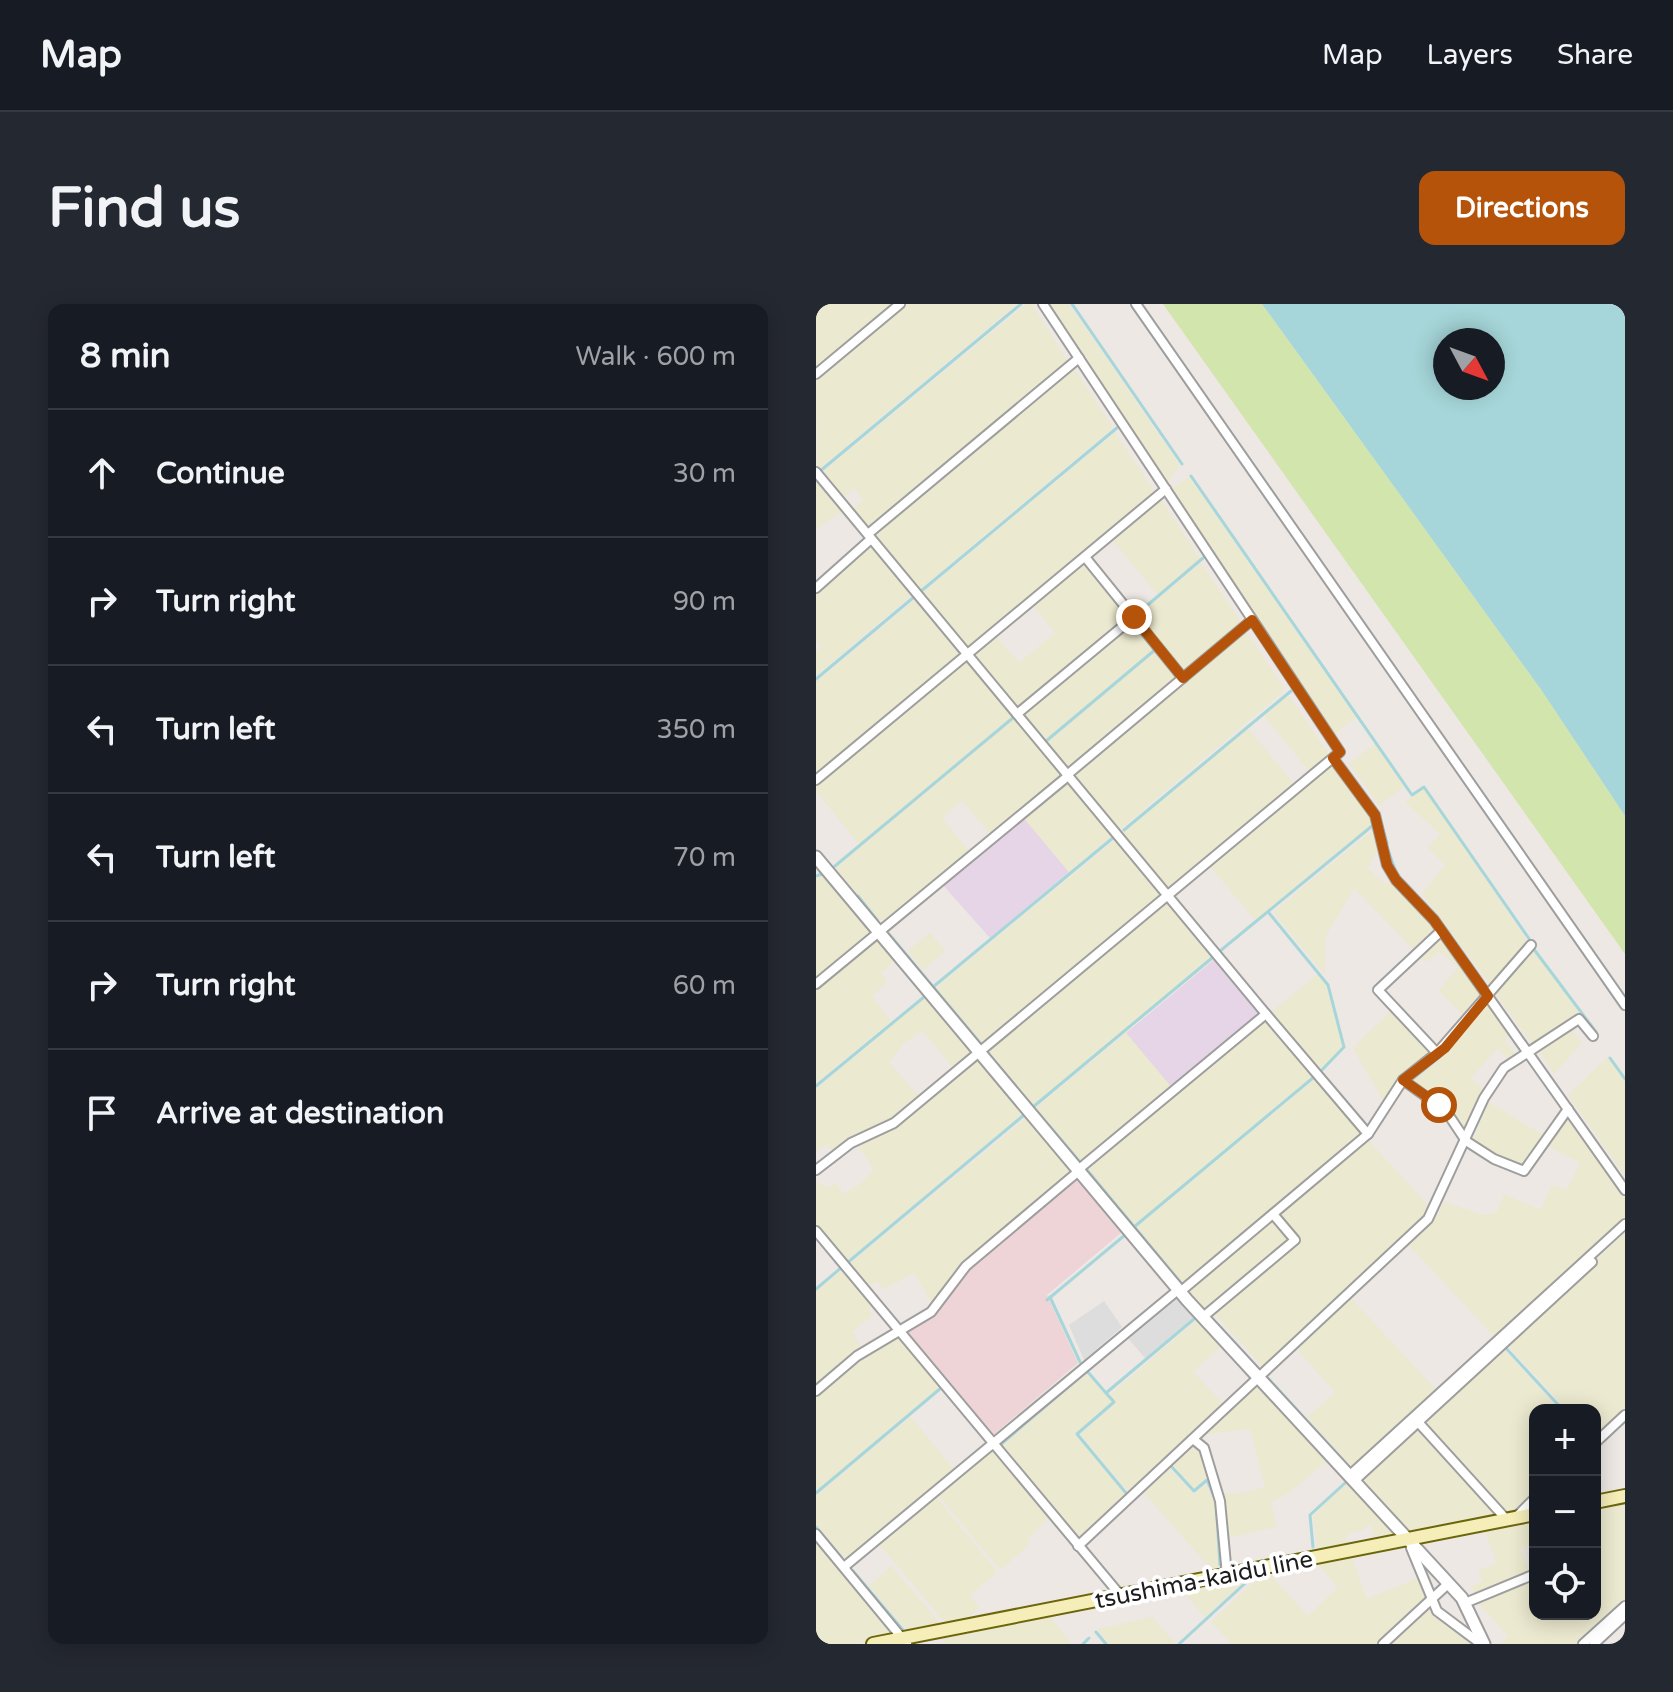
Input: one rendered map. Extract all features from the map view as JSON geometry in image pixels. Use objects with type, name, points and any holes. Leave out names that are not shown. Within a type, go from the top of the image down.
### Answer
[{"type":"main road","points":[[1601,1501],[1625,1496]]},
{"type":"main road","name":"tsushima-kaidu line","points":[[873,1644],[905,1641],[1227,1575],[1410,1544],[1529,1515]]},
{"type":"street","points":[[816,374],[900,304]]},
{"type":"street","points":[[816,1170],[851,1143],[894,1123],[1340,752],[1043,304]]},
{"type":"street","points":[[1136,304],[1625,1005]]},
{"type":"street","points":[[816,588],[869,537],[1079,358]]},
{"type":"street","points":[[816,472],[1368,1134]]},
{"type":"street","points":[[816,780],[1166,489]]},
{"type":"street","points":[[1085,557],[1183,678]]},
{"type":"street","points":[[1017,714],[1134,617]]},
{"type":"street","points":[[816,984],[1252,620]]},
{"type":"street","points":[[1333,758],[1375,815],[1387,865],[1396,880],[1441,931],[1489,995],[1625,1190]]},
{"type":"street","points":[[816,857],[1179,1291],[1449,1583],[1465,1603],[1481,1642]]},
{"type":"street","points":[[1437,1053],[1378,990],[1441,931]]},
{"type":"street","points":[[844,1567],[1368,1134],[1403,1080],[1437,1053],[1531,945]]},
{"type":"street","points":[[816,1391],[857,1356],[931,1312],[966,1266],[1266,1014]]},
{"type":"street","points":[[1078,1546],[1428,1219],[1494,1081],[1504,1068],[1579,1019],[1593,1036]]},
{"type":"street","points":[[1403,1080],[1446,1111],[1466,1141],[1494,1159],[1524,1171],[1568,1109]]},
{"type":"street","points":[[1203,1317],[1295,1240],[1273,1214]]},
{"type":"street","points":[[1352,1478],[1625,1224]]},
{"type":"street","points":[[816,1231],[1121,1596]]},
{"type":"street","points":[[1352,1478],[1418,1422],[1625,1232]]},
{"type":"street","points":[[1601,1437],[1625,1415]]},
{"type":"street","points":[[1418,1422],[1511,1518],[1529,1503]]},
{"type":"street","points":[[1193,1439],[1204,1448],[1220,1501],[1227,1575]]},
{"type":"street","points":[[816,1534],[905,1641]]},
{"type":"street","points":[[1410,1544],[1431,1600],[1440,1614],[1481,1642]]},
{"type":"street","points":[[1465,1603],[1529,1576]]},
{"type":"street","points":[[1383,1644],[1449,1583]]},
{"type":"street","points":[[1583,1644],[1625,1606]]},
{"type":"street","points":[[1594,1644],[1625,1615]]},
{"type":"shaded area","points":[[816,304],[895,304],[816,370]]},
{"type":"shaded area","points":[[902,304],[1017,304],[817,471],[816,375]]},
{"type":"shaded area","points":[[1026,304],[1032,304],[1069,364],[868,531],[850,511],[863,500],[854,488],[840,499],[820,474]]},
{"type":"shaded area","points":[[1046,304],[1069,304],[1180,466],[1165,484]]},
{"type":"shaded area","points":[[1073,366],[1113,428],[917,592],[871,536]]},
{"type":"shaded area","points":[[1115,432],[1156,494],[968,650],[920,595]]},
{"type":"shaded area","points":[[1189,477],[1356,717],[1331,737],[1169,491]]},
{"type":"shaded area","points":[[816,478],[844,510],[816,529]]},
{"type":"shaded area","points":[[1159,497],[1200,559],[1158,595],[1110,537]]},
{"type":"shaded area","points":[[871,544],[913,594],[816,676],[816,652],[821,647],[816,640],[816,593]]},
{"type":"shaded area","points":[[1082,561],[1130,615],[1019,710],[971,655],[994,634],[1019,663],[1055,633],[1031,603]]},
{"type":"shaded area","points":[[1201,563],[1243,625],[1183,673],[1139,615]]},
{"type":"shaded area","points":[[917,598],[963,654],[816,778],[816,682]]},
{"type":"shaded area","points":[[1132,621],[1156,648],[1043,742],[1021,713]]},
{"type":"shaded area","points":[[1244,629],[1285,690],[1119,830],[1073,772]]},
{"type":"shaded area","points":[[1158,649],[1179,679],[1070,770],[1066,769],[1045,745]]},
{"type":"shaded area","points":[[968,658],[1012,717],[859,844],[816,791],[816,783]]},
{"type":"shaded area","points":[[1288,695],[1330,756],[1310,772],[1264,716]]},
{"type":"shaded area","points":[[1014,719],[1063,776],[991,835],[962,801],[942,818],[970,852],[891,919],[879,920],[836,868]]},
{"type":"shaded area","points":[[1248,728],[1295,785],[1167,888],[1121,834]]},
{"type":"shaded area","points":[[1375,744],[1404,787],[1379,805],[1349,764]]},
{"type":"shaded area","points":[[1330,763],[1339,769],[1375,822],[1255,920],[1208,864]]},
{"type":"shaded area","points":[[1066,781],[1114,834],[1069,872],[1023,817]]},
{"type":"shaded area","points":[[1424,788],[1529,944],[1492,987],[1422,894],[1445,865],[1428,848],[1440,834],[1405,802]]},
{"type":"shaded area","points":[[1023,817],[1069,872],[990,938],[942,884]]},
{"type":"shaded area","points":[[1373,830],[1379,835],[1381,845],[1367,868],[1386,885],[1393,878],[1433,922],[1435,931],[1414,950],[1354,888],[1325,937],[1325,975],[1273,912]]},
{"type":"shaded area","points":[[1117,838],[1163,894],[983,1045],[936,988]]},
{"type":"shaded area","points":[[825,875],[872,934],[816,982],[816,879]]},
{"type":"shaded area","points":[[1163,900],[1169,900],[1214,954],[1034,1105],[986,1048]]},
{"type":"shaded area","points":[[930,933],[945,951],[923,970],[908,951]]},
{"type":"shaded area","points":[[1439,937],[1481,991],[1465,1017],[1439,991],[1458,967],[1440,951],[1427,962],[1420,955]]},
{"type":"shaded area","points":[[875,942],[881,942],[896,959],[881,973],[887,981],[872,997],[891,1021],[816,1083],[816,990]]},
{"type":"shaded area","points":[[1534,949],[1580,1014],[1532,1044],[1496,994]]},
{"type":"shaded area","points":[[1216,958],[1261,1014],[1172,1088],[1126,1033]]},
{"type":"shaded area","points":[[1317,975],[1326,985],[1343,1046],[1318,1072],[1270,1013]]},
{"type":"shaded area","points":[[927,996],[972,1052],[954,1068],[922,1030],[903,1044],[889,1062],[920,1098],[893,1120],[834,1152],[827,1144],[816,1152],[816,1089]]},
{"type":"shaded area","points":[[1489,1003],[1511,1033],[1505,1040],[1515,1055],[1508,1060],[1498,1048],[1471,1078],[1483,1089],[1465,1132],[1411,1082],[1444,1056]]},
{"type":"shaded area","points":[[1392,1010],[1429,1050],[1429,1055],[1398,1079],[1384,1102],[1353,1048]]},
{"type":"shaded area","points":[[1267,1017],[1315,1074],[1135,1225],[1086,1167]]},
{"type":"shaded area","points":[[1570,1027],[1582,1043],[1554,1074],[1538,1048]]},
{"type":"shaded area","points":[[1126,1033],[1172,1088],[1082,1162],[1036,1108]]},
{"type":"shaded area","points":[[976,1057],[1025,1112],[845,1262],[816,1227],[816,1181],[827,1188],[836,1183],[844,1194],[859,1185],[874,1170],[856,1143],[881,1133]]},
{"type":"shaded area","points":[[1608,1057],[1625,1082],[1625,1176],[1568,1095]]},
{"type":"shaded area","points":[[1317,1077],[1365,1133],[1183,1284],[1137,1227]]},
{"type":"shaded area","points":[[1488,1102],[1545,1136],[1524,1167],[1497,1157],[1473,1141]]},
{"type":"shaded area","points":[[1568,1115],[1625,1194],[1625,1221],[1496,1339],[1407,1243],[1438,1215],[1444,1202],[1484,1215],[1497,1212],[1504,1194],[1541,1210],[1552,1185],[1567,1190],[1580,1163],[1546,1145]]},
{"type":"shaded area","points":[[1027,1117],[1075,1172],[965,1265],[934,1307],[914,1273],[884,1289],[877,1281],[866,1288],[848,1265]]},
{"type":"shaded area","points":[[1368,1140],[1432,1209],[1263,1367],[1213,1312],[1299,1242],[1277,1216]]},
{"type":"shaded area","points":[[1077,1176],[1122,1232],[1047,1295],[1078,1363],[993,1435],[988,1435],[905,1332],[936,1312],[960,1275]]},
{"type":"shaded area","points":[[1271,1219],[1288,1239],[1203,1310],[1184,1290]]},
{"type":"shaded area","points":[[1625,1233],[1625,1409],[1601,1431],[1601,1404],[1561,1404],[1506,1344]]},
{"type":"shaded area","points":[[845,1268],[875,1304],[868,1310],[872,1315],[852,1332],[863,1351],[816,1388],[816,1291]]},
{"type":"shaded area","points":[[1174,1296],[1195,1316],[1145,1358],[1126,1336]]},
{"type":"shaded area","points":[[1350,1297],[1438,1392],[1354,1469],[1307,1418],[1335,1392],[1295,1347]]},
{"type":"shaded area","points":[[1104,1301],[1122,1327],[1084,1360],[1069,1325]]},
{"type":"shaded area","points":[[1198,1319],[1222,1345],[1193,1372],[1223,1404],[1129,1492],[1080,1434],[1116,1403],[1110,1395]]},
{"type":"shaded area","points":[[898,1335],[942,1385],[816,1491],[816,1394],[859,1358]]},
{"type":"shaded area","points":[[1502,1347],[1554,1404],[1529,1404],[1529,1499],[1515,1512],[1504,1514],[1422,1424],[1422,1420]]},
{"type":"shaded area","points":[[1087,1374],[1112,1402],[1074,1434],[1126,1494],[1080,1537],[1001,1446]]},
{"type":"shaded area","points":[[1258,1383],[1328,1460],[1290,1492],[1271,1502],[1277,1527],[1226,1538],[1222,1493],[1241,1493],[1265,1487],[1250,1429],[1200,1435]]},
{"type":"shaded area","points":[[911,1417],[954,1470],[850,1556],[844,1557],[816,1524],[816,1496]]},
{"type":"shaded area","points":[[1419,1427],[1499,1516],[1408,1532],[1359,1480]]},
{"type":"shaded area","points":[[1192,1444],[1202,1450],[1208,1476],[1194,1489],[1170,1464]]},
{"type":"shaded area","points":[[994,1449],[1048,1513],[1048,1519],[1027,1540],[1029,1545],[1000,1570],[938,1495]]},
{"type":"shaded area","points":[[1170,1469],[1194,1494],[1206,1484],[1215,1503],[1219,1570],[1214,1572],[1144,1493]]},
{"type":"shaded area","points":[[1348,1482],[1395,1535],[1374,1541],[1371,1523],[1362,1530],[1347,1534],[1347,1545],[1318,1551],[1313,1516]]},
{"type":"shaded area","points":[[936,1497],[997,1572],[970,1595],[979,1608],[967,1619],[947,1625],[879,1544]]},
{"type":"shaded area","points":[[1625,1504],[1625,1604],[1581,1644],[1501,1644],[1508,1636],[1478,1603],[1529,1581],[1529,1620],[1601,1620],[1601,1509]]},
{"type":"shaded area","points":[[1529,1520],[1529,1546],[1521,1549],[1529,1573],[1475,1596],[1472,1586],[1483,1581],[1478,1571],[1497,1563],[1484,1529]]},
{"type":"shaded area","points":[[816,1540],[890,1629],[888,1637],[853,1644],[816,1644]]},
{"type":"shaded area","points":[[1351,1555],[1367,1599],[1418,1578],[1427,1599],[1379,1644],[1232,1644],[1211,1622],[1260,1576],[1269,1574],[1308,1616],[1338,1587],[1317,1563]]},
{"type":"shaded area","points":[[891,1566],[939,1622],[939,1627],[908,1632],[869,1586]]},
{"type":"shaded area","points":[[1246,1575],[1249,1577],[1205,1617],[1184,1593],[1184,1587]]},
{"type":"shaded area","points":[[1427,1607],[1435,1617],[1475,1644],[1389,1644]]},
{"type":"shaded area","points":[[1050,1616],[1071,1644],[944,1644],[940,1636]]},
{"type":"shaded area","points":[[1152,1617],[1176,1644],[1108,1644],[1098,1629]]},
{"type":"green space","points":[[1163,304],[1262,304],[1542,691],[1625,816],[1625,954]]},
{"type":"water","points":[[1262,304],[1625,304],[1625,816],[1542,691]]},
{"type":"waterway","points":[[819,472],[1021,304]]},
{"type":"waterway","points":[[1072,304],[1182,464]]},
{"type":"waterway","points":[[920,592],[1118,427]]},
{"type":"waterway","points":[[1191,476],[1412,795],[1424,787],[1532,943]]},
{"type":"waterway","points":[[1146,626],[1137,614],[1203,558]]},
{"type":"waterway","points":[[816,679],[914,597]]},
{"type":"waterway","points":[[1045,742],[1156,649]]},
{"type":"waterway","points":[[1124,830],[1291,691]]},
{"type":"waterway","points":[[835,866],[1014,717]]},
{"type":"waterway","points":[[1345,767],[1376,809]]},
{"type":"waterway","points":[[1381,824],[1387,843]]},
{"type":"waterway","points":[[1220,951],[1372,826]]},
{"type":"waterway","points":[[933,987],[1114,837]]},
{"type":"waterway","points":[[1388,850],[1397,875],[1430,910]]},
{"type":"waterway","points":[[816,876],[822,874]]},
{"type":"waterway","points":[[858,896],[877,920]]},
{"type":"waterway","points":[[1269,913],[1328,985],[1344,1047],[1320,1072]]},
{"type":"waterway","points":[[889,934],[980,1043]]},
{"type":"waterway","points":[[1533,948],[1596,1032]]},
{"type":"waterway","points":[[1033,1107],[1212,958]]},
{"type":"waterway","points":[[816,1086],[924,997]]},
{"type":"waterway","points":[[1411,1080],[1443,1054],[1483,1006]]},
{"type":"waterway","points":[[986,1051],[1079,1161]]},
{"type":"waterway","points":[[1610,1058],[1625,1079]]},
{"type":"waterway","points":[[1134,1227],[1314,1077]]},
{"type":"waterway","points":[[847,1263],[1024,1115]]},
{"type":"waterway","points":[[1087,1170],[1181,1283]]},
{"type":"waterway","points":[[1047,1300],[1125,1235]]},
{"type":"waterway","points":[[816,1289],[842,1267]]},
{"type":"waterway","points":[[1050,1297],[1080,1362]]},
{"type":"waterway","points":[[1209,1315],[1257,1367]]},
{"type":"waterway","points":[[1126,1493],[1077,1434],[1114,1402],[1106,1393],[1194,1319]]},
{"type":"waterway","points":[[1504,1346],[1557,1404]]},
{"type":"waterway","points":[[1000,1445],[1087,1371],[1106,1393]]},
{"type":"waterway","points":[[1267,1377],[1351,1469]]},
{"type":"waterway","points":[[816,1493],[941,1388]]},
{"type":"waterway","points":[[1601,1443],[1625,1421]]},
{"type":"waterway","points":[[1167,1467],[1170,1465],[1194,1491],[1207,1480],[1216,1501],[1220,1565]]},
{"type":"waterway","points":[[1313,1547],[1310,1515],[1345,1483]]},
{"type":"waterway","points":[[816,1527],[841,1557]]},
{"type":"waterway","points":[[853,1571],[903,1630]]},
{"type":"waterway","points":[[1179,1644],[1253,1576]]},
{"type":"waterway","points":[[1096,1632],[1106,1644]]},
{"type":"waterway","points":[[1083,1644],[1089,1638]]},
{"type":"route","points":[[1134,617],[1183,678],[1252,620],[1340,752],[1333,758],[1375,815],[1387,865],[1396,880],[1434,920],[1488,996],[1445,1048],[1403,1080],[1439,1105]]}]
